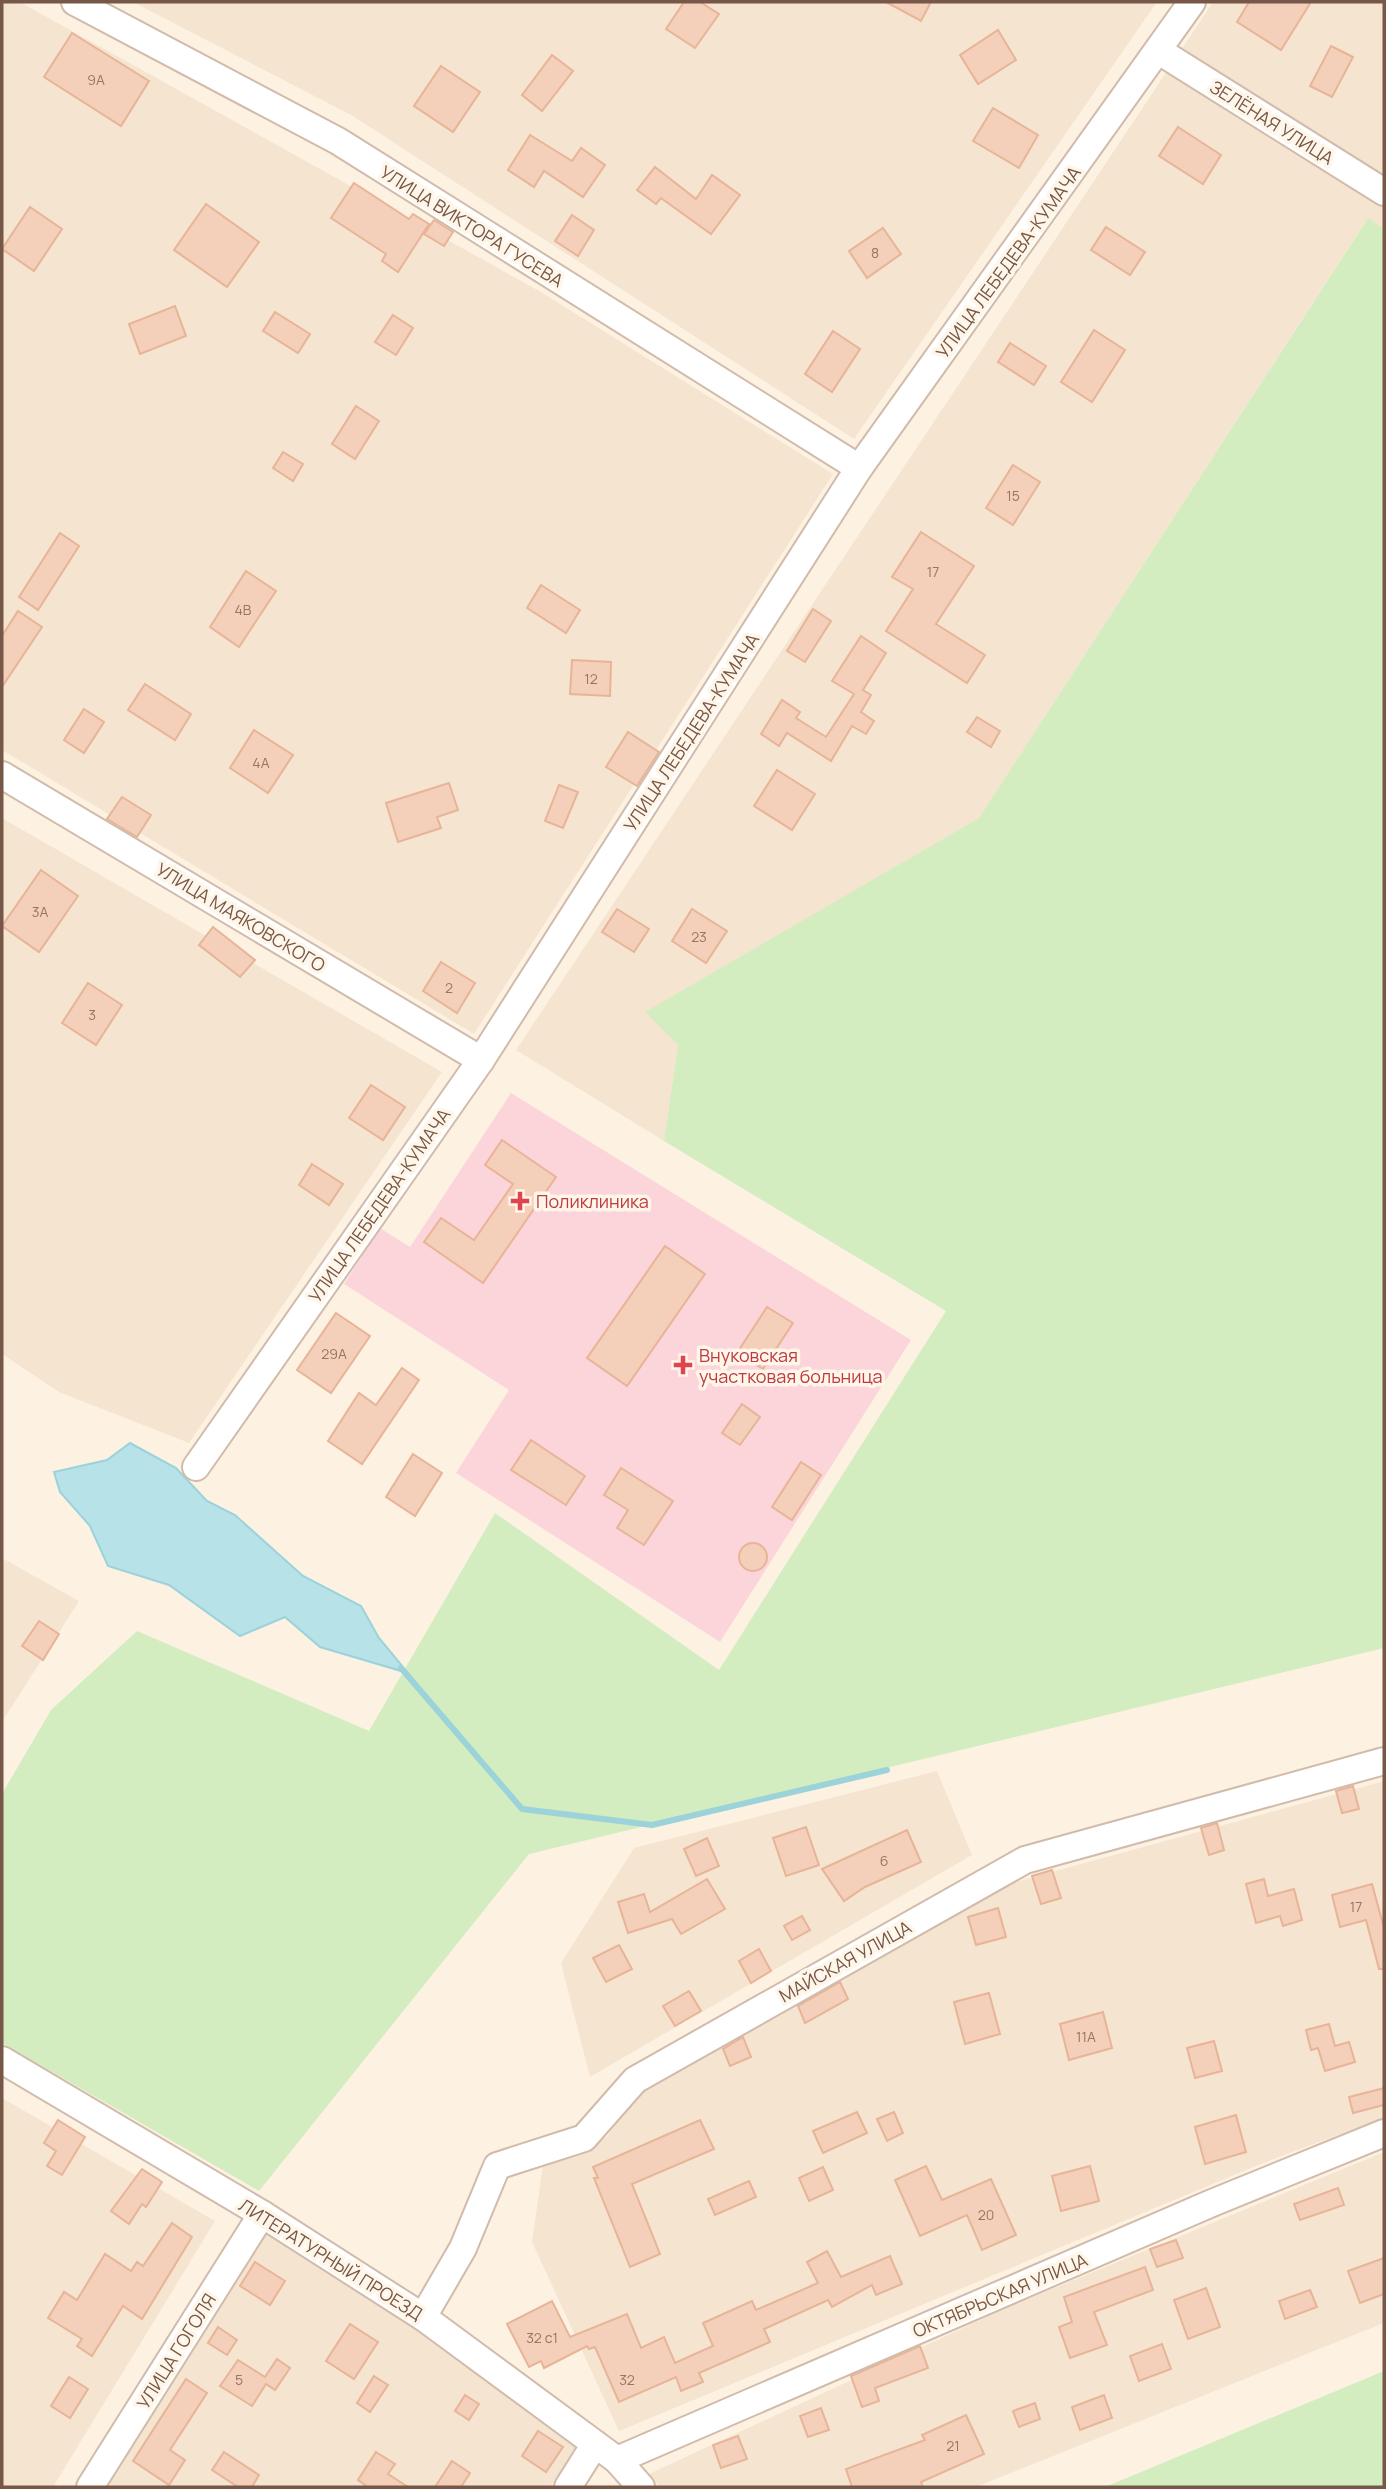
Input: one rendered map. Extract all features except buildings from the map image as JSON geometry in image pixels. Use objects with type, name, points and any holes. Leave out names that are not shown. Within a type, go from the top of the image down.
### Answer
[{"type":"street","name":"УЛИЦА ВИКТОРА ГУСЕВА","points":[[75,2],[338,141],[859,468]]},
{"type":"street","name":"УЛИЦА ЛЕБЕДЕВА-КУМАЧА","points":[[196,1467],[481,1060],[859,468],[1192,2]]},
{"type":"street","name":"ЗЕЛЁНАЯ УЛИЦА","points":[[1159,51],[1384,192]]},
{"type":"street","name":"УЛИЦА МАЯКОВСКОГО","points":[[2,775],[481,1060]]},
{"type":"street","name":"МАЙСКАЯ УЛИЦА","points":[[423,2317],[463,2248],[497,2166],[584,2138],[635,2080],[1025,1860],[1384,1761]]},
{"type":"street","name":"ЛИТЕРАТУРНЫЙ ПРОЕЗД","points":[[2,2060],[262,2214],[423,2317],[617,2460],[640,2487]]},
{"type":"street","name":"ОКТЯБРЬСКАЯ УЛИЦА","points":[[617,2460],[1212,2203],[1384,2133]]},
{"type":"street","name":"УЛИЦА ГОГОЛЯ","points":[[90,2487],[262,2214]]},
{"type":"street","points":[[568,2487],[595,2444]]},
{"type":"shaded area","points":[[2,2],[20,2],[541,292],[833,474],[474,1034],[2,750]]},
{"type":"shaded area","points":[[133,2],[1157,2],[854,439],[351,115]]},
{"type":"shaded area","points":[[1213,2],[1384,2],[1384,229],[1367,219],[979,818],[646,1012],[678,1045],[664,1141],[516,1050]]},
{"type":"shaded area","points":[[2,818],[442,1072],[189,1443],[59,1392],[2,1354]]},
{"type":"shaded area","name":"Внуковская участковая больница","points":[[511,1093],[911,1340],[720,1642],[456,1473],[509,1390],[344,1284],[380,1228],[410,1247]]},
{"type":"shaded area","points":[[2,1558],[79,1601],[2,1722]]},
{"type":"shaded area","points":[[937,1771],[972,1855],[590,2077],[561,1963],[634,1848]]},
{"type":"shaded area","points":[[1384,1781],[1384,2118],[1268,2161],[619,2431],[532,2242],[543,2164],[607,2137],[645,2081],[1000,1886]]},
{"type":"shaded area","points":[[2,2098],[215,2221],[53,2487],[2,2487]]},
{"type":"shaded area","points":[[1384,2152],[1384,2323],[976,2487],[659,2487],[649,2474],[1006,2308]]},
{"type":"shaded area","points":[[263,2229],[415,2325],[579,2443],[550,2487],[100,2487]]},
{"type":"green space","points":[[1368,218],[1384,229],[1384,1648],[529,1854],[259,2191],[2,2043],[2,1794],[51,1710],[137,1631],[369,1731],[495,1513],[719,1670],[946,1311],[664,1141],[678,1045],[645,1012],[979,818]]},
{"type":"green space","points":[[1384,2371],[1384,2487],[1105,2487]]},
{"type":"water","points":[[130,1443],[176,1468],[207,1501],[235,1515],[303,1576],[361,1606],[379,1638],[408,1673],[320,1647],[285,1617],[240,1636],[169,1585],[108,1566],[90,1526],[60,1492],[54,1472],[107,1460]]},
{"type":"waterway","points":[[401,1668],[522,1809],[652,1825],[887,1770]]},
{"type":"place","name":"Поликлиника","points":[[520,1201]]},
{"type":"place","name":"Внуковская участковая больница","points":[[683,1365]]}]
